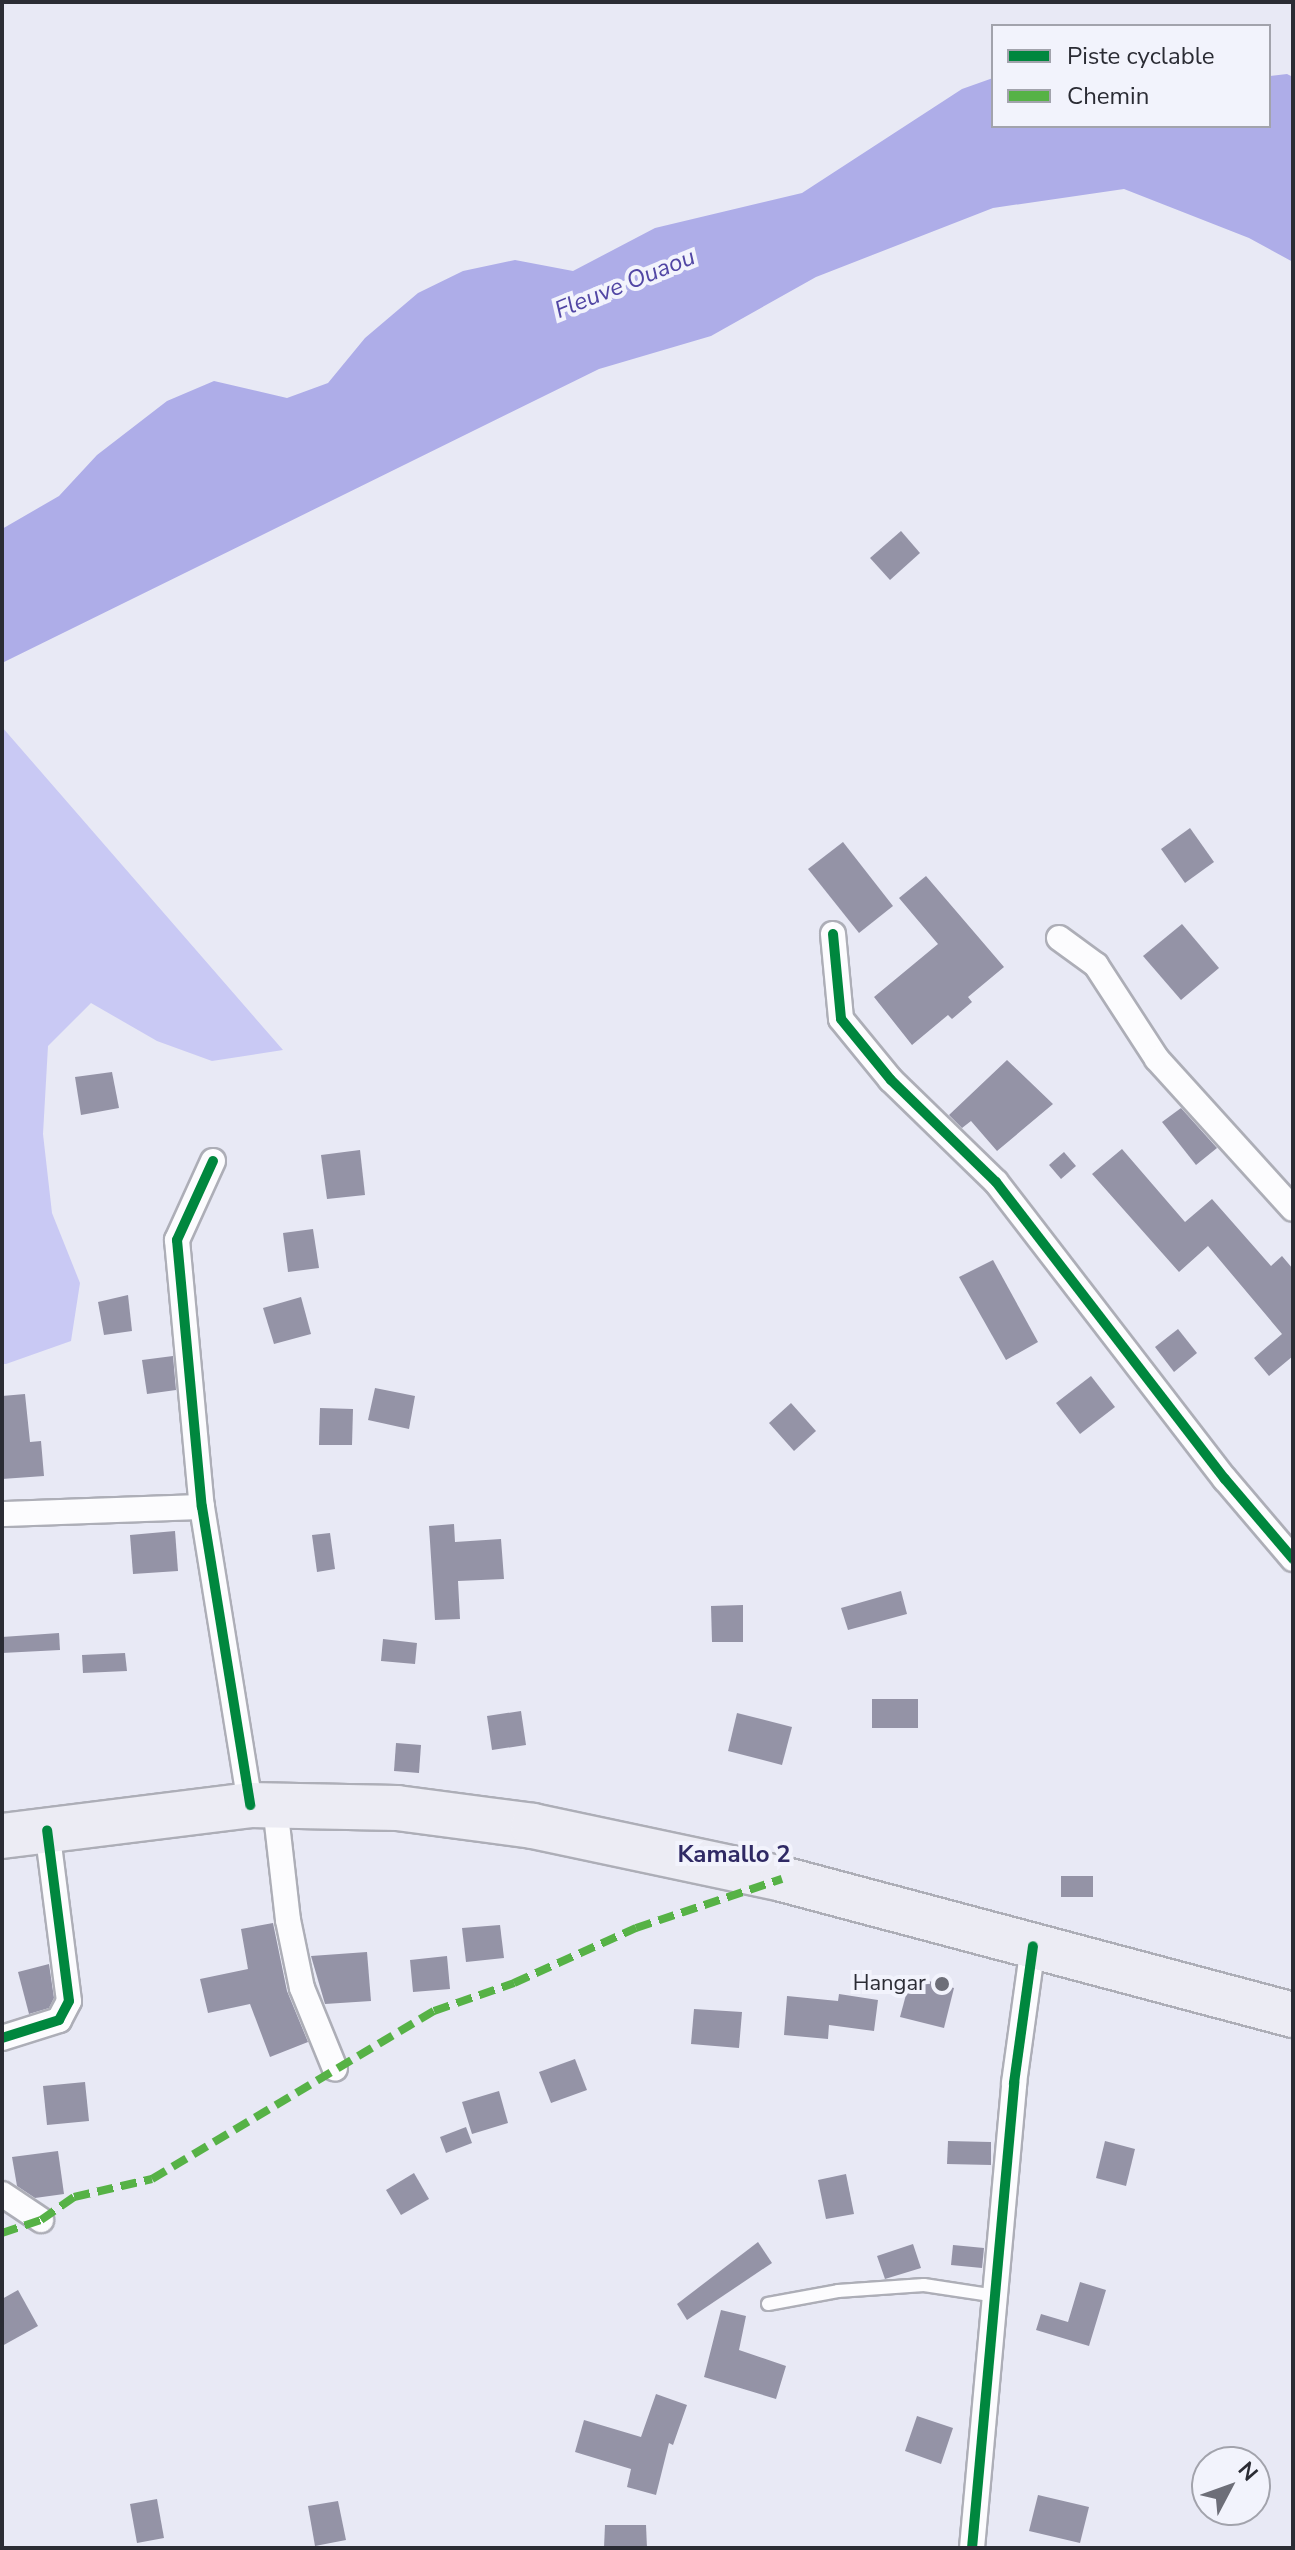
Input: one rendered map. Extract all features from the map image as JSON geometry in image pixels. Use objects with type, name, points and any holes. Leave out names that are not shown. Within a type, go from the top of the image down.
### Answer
[{"type":"highway","points":[[2,1836],[263,1806],[397,1808],[533,1826],[782,1879],[1293,2015]]},
{"type":"street","points":[[833,934],[841,1019],[891,1080],[996,1182],[1225,1479],[1293,1559]]},
{"type":"street","points":[[1059,938],[1096,965],[1157,1059],[1293,1209]]},
{"type":"street","points":[[213,1161],[177,1240],[202,1507],[302,1988],[335,2069]]},
{"type":"street","points":[[2,1514],[202,1507]]},
{"type":"street","points":[[2,2038],[59,2020],[69,2001],[47,1830]]},
{"type":"street","points":[[977,2547],[1014,2083],[1033,1946]]},
{"type":"street","points":[[2,2194],[41,2220]]},
{"type":"lane","points":[[768,2304],[838,2291],[924,2285],[997,2296]]},
{"type":"shaded area","points":[[2,727],[283,1050],[212,1061],[157,1041],[91,1003],[48,1046],[43,1134],[52,1213],[80,1283],[71,1341],[6,1364],[2,1364]]},
{"type":"water","name":"Fleuve Ouaou","points":[[1287,74],[1293,77],[1293,262],[1249,238],[1124,189],[993,208],[816,277],[711,336],[599,369],[2,663],[2,529],[59,496],[97,455],[167,401],[214,381],[287,398],[328,383],[365,338],[418,293],[463,271],[515,260],[573,271],[655,228],[802,193],[962,89],[991,79],[991,128],[1271,128],[1271,76]]},
{"type":"building","points":[[901,531],[920,553],[890,580],[870,558]]},
{"type":"building","points":[[1190,828],[1214,862],[1185,883],[1161,849]]},
{"type":"building","points":[[843,842],[893,906],[859,933],[808,869]]},
{"type":"building","points":[[926,876],[1004,967],[968,997],[972,1002],[952,1019],[948,1015],[912,1045],[874,997],[938,944],[899,898]]},
{"type":"building","points":[[1182,924],[1219,968],[1181,1000],[1143,956]]},
{"type":"building","points":[[1007,1060],[1053,1104],[997,1151],[971,1121],[962,1128],[949,1115]]},
{"type":"building","points":[[112,1072],[119,1108],[81,1115],[75,1077]]},
{"type":"building","points":[[1181,1108],[1217,1148],[1196,1165],[1162,1122]]},
{"type":"building","points":[[1122,1149],[1185,1222],[1212,1199],[1271,1266],[1282,1256],[1293,1269],[1293,1356],[1269,1376],[1254,1358],[1282,1334],[1208,1246],[1179,1272],[1092,1174]]},
{"type":"building","points":[[360,1150],[365,1195],[327,1199],[321,1155]]},
{"type":"building","points":[[1064,1152],[1076,1166],[1061,1179],[1049,1165]]},
{"type":"building","points":[[313,1229],[319,1268],[288,1272],[283,1233]]},
{"type":"building","points":[[993,1260],[1038,1342],[1006,1360],[959,1277]]},
{"type":"building","points":[[128,1295],[132,1331],[104,1335],[98,1302]]},
{"type":"building","points":[[301,1297],[311,1334],[274,1344],[263,1308]]},
{"type":"building","points":[[1178,1329],[1197,1353],[1174,1372],[1155,1347]]},
{"type":"building","points":[[173,1356],[176,1390],[147,1394],[142,1360]]},
{"type":"building","points":[[1091,1376],[1115,1407],[1080,1434],[1056,1403]]},
{"type":"building","points":[[375,1388],[415,1396],[409,1429],[368,1420]]},
{"type":"building","points":[[25,1394],[30,1442],[41,1441],[44,1476],[2,1479],[2,1396]]},
{"type":"building","points":[[791,1403],[816,1431],[794,1451],[769,1423]]},
{"type":"building","points":[[320,1408],[353,1409],[352,1445],[319,1445]]},
{"type":"building","points":[[454,1524],[455,1542],[501,1539],[504,1579],[458,1581],[460,1619],[435,1620],[429,1526]]},
{"type":"building","points":[[175,1531],[178,1571],[133,1574],[130,1535]]},
{"type":"building","points":[[330,1533],[335,1569],[317,1572],[312,1535]]},
{"type":"building","points":[[901,1591],[907,1614],[848,1630],[841,1608]]},
{"type":"building","points":[[743,1605],[743,1642],[712,1642],[711,1606]]},
{"type":"building","points":[[59,1633],[60,1650],[2,1653],[2,1637]]},
{"type":"building","points":[[383,1639],[417,1643],[415,1664],[381,1661]]},
{"type":"building","points":[[125,1653],[127,1671],[83,1673],[82,1655]]},
{"type":"building","points":[[872,1699],[918,1699],[918,1728],[872,1728]]},
{"type":"building","points":[[521,1711],[526,1745],[492,1750],[487,1716]]},
{"type":"building","points":[[737,1713],[792,1727],[782,1765],[728,1751]]},
{"type":"building","points":[[396,1743],[421,1745],[419,1773],[394,1771]]},
{"type":"building","points":[[1061,1876],[1093,1876],[1093,1897],[1061,1897]]},
{"type":"building","points":[[273,1923],[287,1991],[308,2042],[270,2057],[250,2004],[208,2013],[200,1979],[248,1969],[241,1929]]},
{"type":"building","points":[[500,1925],[504,1958],[466,1962],[462,1928]]},
{"type":"building","points":[[367,1952],[371,2001],[325,2004],[311,1956]]},
{"type":"building","points":[[447,1956],[450,1989],[413,1992],[410,1960]]},
{"type":"building","points":[[49,1964],[54,1998],[49,2008],[29,2014],[18,1972]]},
{"type":"building","points":[[911,1976],[954,1988],[944,2028],[900,2017]]},
{"type":"building","points":[[839,1994],[878,2000],[874,2031],[829,2025],[828,2039],[784,2035],[787,1996],[838,2001]]},
{"type":"building","points":[[694,2009],[742,2012],[739,2048],[691,2044]]},
{"type":"building","points":[[575,2059],[587,2090],[551,2103],[539,2072]]},
{"type":"building","points":[[85,2082],[89,2121],[47,2125],[43,2086]]},
{"type":"building","points":[[499,2091],[508,2123],[472,2134],[462,2102]]},
{"type":"building","points":[[466,2127],[472,2143],[446,2153],[440,2137]]},
{"type":"building","points":[[948,2141],[991,2142],[991,2165],[947,2164]]},
{"type":"building","points":[[1105,2141],[1135,2149],[1126,2186],[1096,2178]]},
{"type":"building","points":[[58,2151],[64,2194],[35,2198],[17,2186],[12,2157]]},
{"type":"building","points":[[414,2173],[429,2199],[401,2215],[386,2190]]},
{"type":"building","points":[[846,2174],[854,2214],[826,2219],[818,2180]]},
{"type":"building","points":[[758,2242],[772,2263],[687,2320],[677,2304]]},
{"type":"building","points":[[913,2244],[921,2268],[885,2279],[877,2256]]},
{"type":"building","points":[[953,2245],[984,2248],[982,2268],[951,2265]]},
{"type":"building","points":[[1080,2282],[1106,2290],[1089,2346],[1036,2330],[1041,2314],[1068,2322]]},
{"type":"building","points":[[18,2290],[38,2326],[2,2346],[2,2299]]},
{"type":"building","points":[[721,2310],[746,2316],[739,2350],[786,2366],[776,2399],[704,2377]]},
{"type":"building","points":[[656,2394],[687,2405],[673,2445],[669,2443],[656,2495],[627,2487],[631,2469],[575,2452],[584,2420],[641,2437]]},
{"type":"building","points":[[917,2416],[953,2428],[941,2464],[905,2451]]},
{"type":"building","points":[[1038,2495],[1089,2507],[1080,2543],[1029,2531]]},
{"type":"building","points":[[157,2499],[164,2538],[137,2543],[130,2504]]},
{"type":"building","points":[[338,2501],[346,2540],[315,2546],[308,2506]]},
{"type":"building","points":[[605,2525],[646,2525],[647,2548],[604,2548]]},
{"type":"marked path","points":[[2,2233],[41,2220],[74,2197],[152,2179],[434,2011],[514,1983],[636,1928],[782,1879]]},
{"type":"cycle path","points":[[833,934],[841,1019],[891,1080],[996,1182],[1225,1479],[1293,1559]]},
{"type":"cycle path","points":[[213,1161],[177,1240],[202,1507],[250,1805]]},
{"type":"cycle path","points":[[2,2038],[59,2020],[69,2001],[47,1830]]},
{"type":"cycle path","points":[[972,2548],[1014,2083],[1033,1946]]},
{"type":"place","name":"Hangar","points":[[942,1984]]},
{"type":"district","name":"Kamallo 2","points":[[734,1855]]}]
